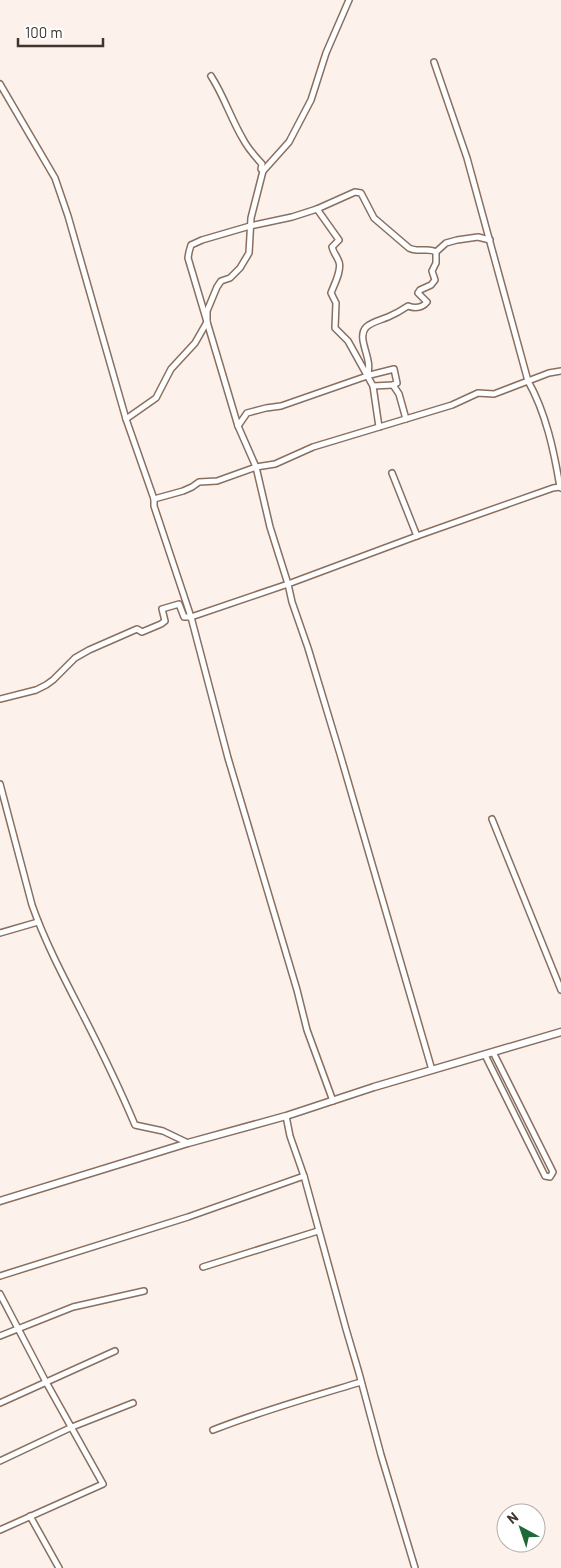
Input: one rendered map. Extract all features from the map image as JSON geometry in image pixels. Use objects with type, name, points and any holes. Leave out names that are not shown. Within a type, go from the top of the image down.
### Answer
[{"type":"street","points":[[263,171],[289,142],[311,100],[326,53],[349,0]]},
{"type":"street","points":[[0,698],[36,690],[54,680],[75,658],[89,650],[137,629],[142,632],[166,621],[162,609],[179,604],[184,617],[191,617],[288,584],[417,536],[561,487],[546,427],[536,395],[528,381],[467,158],[434,62]]},
{"type":"street","points":[[126,419],[156,398],[172,369],[195,343],[207,322],[207,311],[217,287],[221,281],[230,278],[240,268],[249,253],[251,218],[263,171],[262,164],[250,151],[211,76]]},
{"type":"street","points":[[0,84],[54,178],[68,216],[126,419],[154,499],[154,506],[191,617],[221,730],[307,1030],[333,1101]]},
{"type":"street","points":[[432,1070],[340,754],[270,527],[256,467],[238,426],[188,258],[191,245],[202,240],[250,226],[292,217],[317,209],[355,192],[360,193],[374,218],[409,248],[428,251],[432,249],[436,252]]},
{"type":"street","points":[[317,209],[339,240],[332,248],[334,255],[340,263],[340,270],[331,293],[336,303],[335,328],[348,341],[373,386],[380,427]]},
{"type":"street","points":[[368,376],[369,359],[362,335],[366,327],[371,322],[388,317],[408,306],[414,308],[423,306],[427,302],[418,293],[420,290],[431,285],[435,280],[432,271],[436,263],[436,252],[446,243],[478,238],[490,240]]},
{"type":"street","points":[[238,426],[247,413],[281,406],[394,369],[397,383],[373,386]]},
{"type":"street","points":[[154,499],[183,491],[199,482],[217,481],[256,467],[275,464],[312,447],[452,405],[478,393],[494,394],[549,373],[561,371]]},
{"type":"street","points":[[393,385],[400,394],[406,419]]},
{"type":"street","points":[[392,473],[417,536]]},
{"type":"street","points":[[0,784],[38,922],[52,954],[116,1080],[136,1125],[163,1131],[188,1143]]},
{"type":"street","points":[[492,819],[561,990]]},
{"type":"street","points":[[0,933],[38,922]]},
{"type":"street","points":[[0,1201],[561,1032]]},
{"type":"street","points":[[485,1055],[545,1176],[550,1177],[553,1172],[493,1052]]},
{"type":"street","points":[[286,1116],[290,1136],[304,1176],[381,1455],[415,1568]]},
{"type":"street","points":[[0,1276],[188,1217],[304,1176]]},
{"type":"street","points":[[203,1267],[318,1231]]},
{"type":"street","points":[[0,1336],[73,1307],[144,1291]]},
{"type":"street","points":[[0,1294],[103,1484],[0,1530]]},
{"type":"street","points":[[0,1403],[115,1351]]},
{"type":"street","points":[[213,1430],[245,1418],[361,1382]]},
{"type":"street","points":[[0,1461],[72,1427],[133,1402]]},
{"type":"street","points":[[30,1516],[59,1568]]}]
